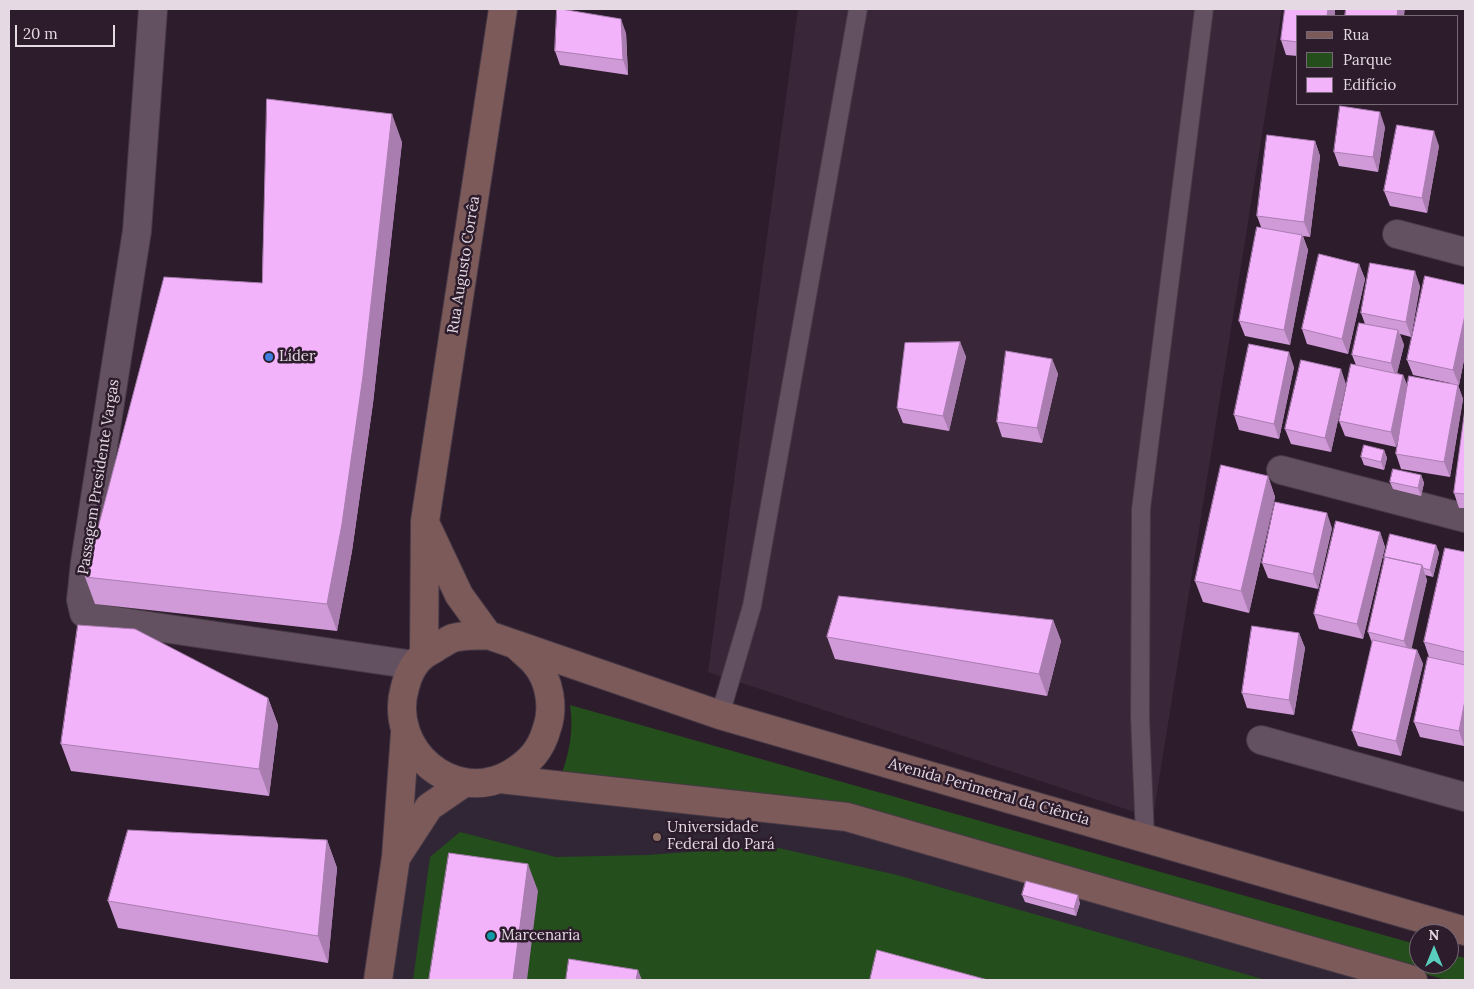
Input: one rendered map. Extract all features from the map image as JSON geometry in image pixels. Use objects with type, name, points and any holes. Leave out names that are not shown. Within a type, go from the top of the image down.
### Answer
[{"type":"main road","name":"Rua Augusto Corrêa","points":[[419,660],[425,522],[503,9]]},
{"type":"main road","points":[[425,522],[459,595],[488,635]]},
{"type":"main road","points":[[378,980],[396,857],[405,733],[401,715],[402,696],[407,679],[419,660],[453,638],[488,635],[516,645],[536,664],[549,689],[551,717],[542,744],[525,766],[500,779]]},
{"type":"main road","name":"Avenida Perimetral da Ciência","points":[[516,645],[720,715],[1465,931]]},
{"type":"main road","points":[[405,733],[420,759],[445,776],[464,783],[472,784],[500,779],[847,817],[1413,980]]},
{"type":"main road","points":[[396,857],[429,807],[464,783]]},
{"type":"street","name":"Passagem Presidente Vargas","points":[[153,9],[137,231],[85,562],[81,600],[84,613],[95,618],[419,660]]},
{"type":"street","points":[[1397,234],[1465,252]]},
{"type":"street","points":[[1281,470],[1465,518]]},
{"type":"street","points":[[1261,740],[1465,797]]},
{"type":"lane","points":[[720,715],[752,606],[858,9]]},
{"type":"lane","points":[[1145,837],[1140,717],[1141,509],[1204,9]]},
{"type":"shaded area","points":[[798,9],[1282,9],[1153,818],[708,672]]},
{"type":"shaded area","name":"Universidade Federal do Pará","points":[[405,733],[445,776],[847,817],[1413,980],[378,980]]},
{"type":"green space","points":[[570,705],[1409,942],[1409,969],[849,809],[560,779],[570,743]]},
{"type":"green space","name":"Universidade Federal do Pará","points":[[460,832],[556,857],[647,855],[770,846],[897,875],[1266,980],[413,980],[430,857]]},
{"type":"green space","points":[[1459,956],[1465,958],[1465,980],[1446,980],[1425,974],[1459,974]]},
{"type":"building","points":[[557,9],[621,19],[623,60],[555,51]]},
{"type":"building","points":[[1285,9],[1328,9],[1327,15],[1296,15],[1296,42],[1281,40]]},
{"type":"building","points":[[1346,9],[1398,9],[1397,15],[1345,15]]},
{"type":"building","name":"Líder","points":[[267,99],[392,114],[363,376],[342,524],[327,604],[85,577],[164,277],[262,283]]},
{"type":"building","points":[[1340,106],[1380,112],[1373,157],[1334,152]]},
{"type":"building","points":[[1397,125],[1434,131],[1422,198],[1384,191]]},
{"type":"building","points":[[1267,135],[1315,141],[1304,222],[1257,216]]},
{"type":"building","points":[[1257,227],[1302,235],[1284,330],[1239,321]]},
{"type":"building","points":[[1319,254],[1359,264],[1342,339],[1302,329]]},
{"type":"building","points":[[1370,263],[1415,271],[1406,322],[1361,313]]},
{"type":"building","points":[[1425,276],[1465,285],[1465,315],[1453,370],[1407,360]]},
{"type":"building","points":[[1359,323],[1398,330],[1391,363],[1352,355]]},
{"type":"building","points":[[960,342],[943,416],[897,408],[905,343]]},
{"type":"building","points":[[1249,344],[1289,352],[1274,424],[1234,415]]},
{"type":"building","points":[[1006,351],[1052,359],[1037,428],[997,422]]},
{"type":"building","points":[[1301,360],[1341,369],[1325,438],[1285,429]]},
{"type":"building","points":[[1351,364],[1403,375],[1391,432],[1339,421]]},
{"type":"building","points":[[1409,376],[1458,385],[1444,462],[1396,454]]},
{"type":"building","points":[[1465,409],[1465,494],[1454,493]]},
{"type":"building","points":[[1364,445],[1384,450],[1381,462],[1361,457]]},
{"type":"building","points":[[1221,465],[1268,476],[1241,591],[1195,581]]},
{"type":"building","points":[[1393,469],[1421,475],[1418,488],[1390,482]]},
{"type":"building","points":[[1275,502],[1327,513],[1313,574],[1262,563]]},
{"type":"building","points":[[1336,521],[1380,532],[1357,624],[1314,614]]},
{"type":"building","points":[[1390,534],[1436,545],[1430,570],[1423,568],[1422,565],[1384,558]]},
{"type":"building","points":[[1445,548],[1465,552],[1465,652],[1424,642]]},
{"type":"building","points":[[1385,557],[1422,565],[1404,641],[1368,632]]},
{"type":"building","points":[[839,596],[1053,620],[1039,674],[827,637]]},
{"type":"building","points":[[78,625],[135,629],[268,698],[259,769],[61,744]]},
{"type":"building","points":[[1252,626],[1299,633],[1289,700],[1242,693]]},
{"type":"building","points":[[1373,640],[1417,650],[1396,741],[1352,731]]},
{"type":"building","points":[[1428,657],[1465,665],[1465,700],[1459,731],[1414,722]]},
{"type":"building","points":[[128,830],[327,840],[318,936],[108,901]]},
{"type":"building","name":"Marcenaria","points":[[449,853],[528,864],[513,980],[429,980]]},
{"type":"building","points":[[1026,881],[1078,895],[1074,909],[1022,895]]},
{"type":"building","points":[[877,950],[988,980],[870,980]]},
{"type":"building","points":[[569,959],[638,970],[636,980],[566,980]]},
{"type":"place","name":"Líder","points":[[269,357]]},
{"type":"place","name":"Universidade Federal do Pará","points":[[657,837]]},
{"type":"place","name":"Marcenaria","points":[[491,936]]}]
